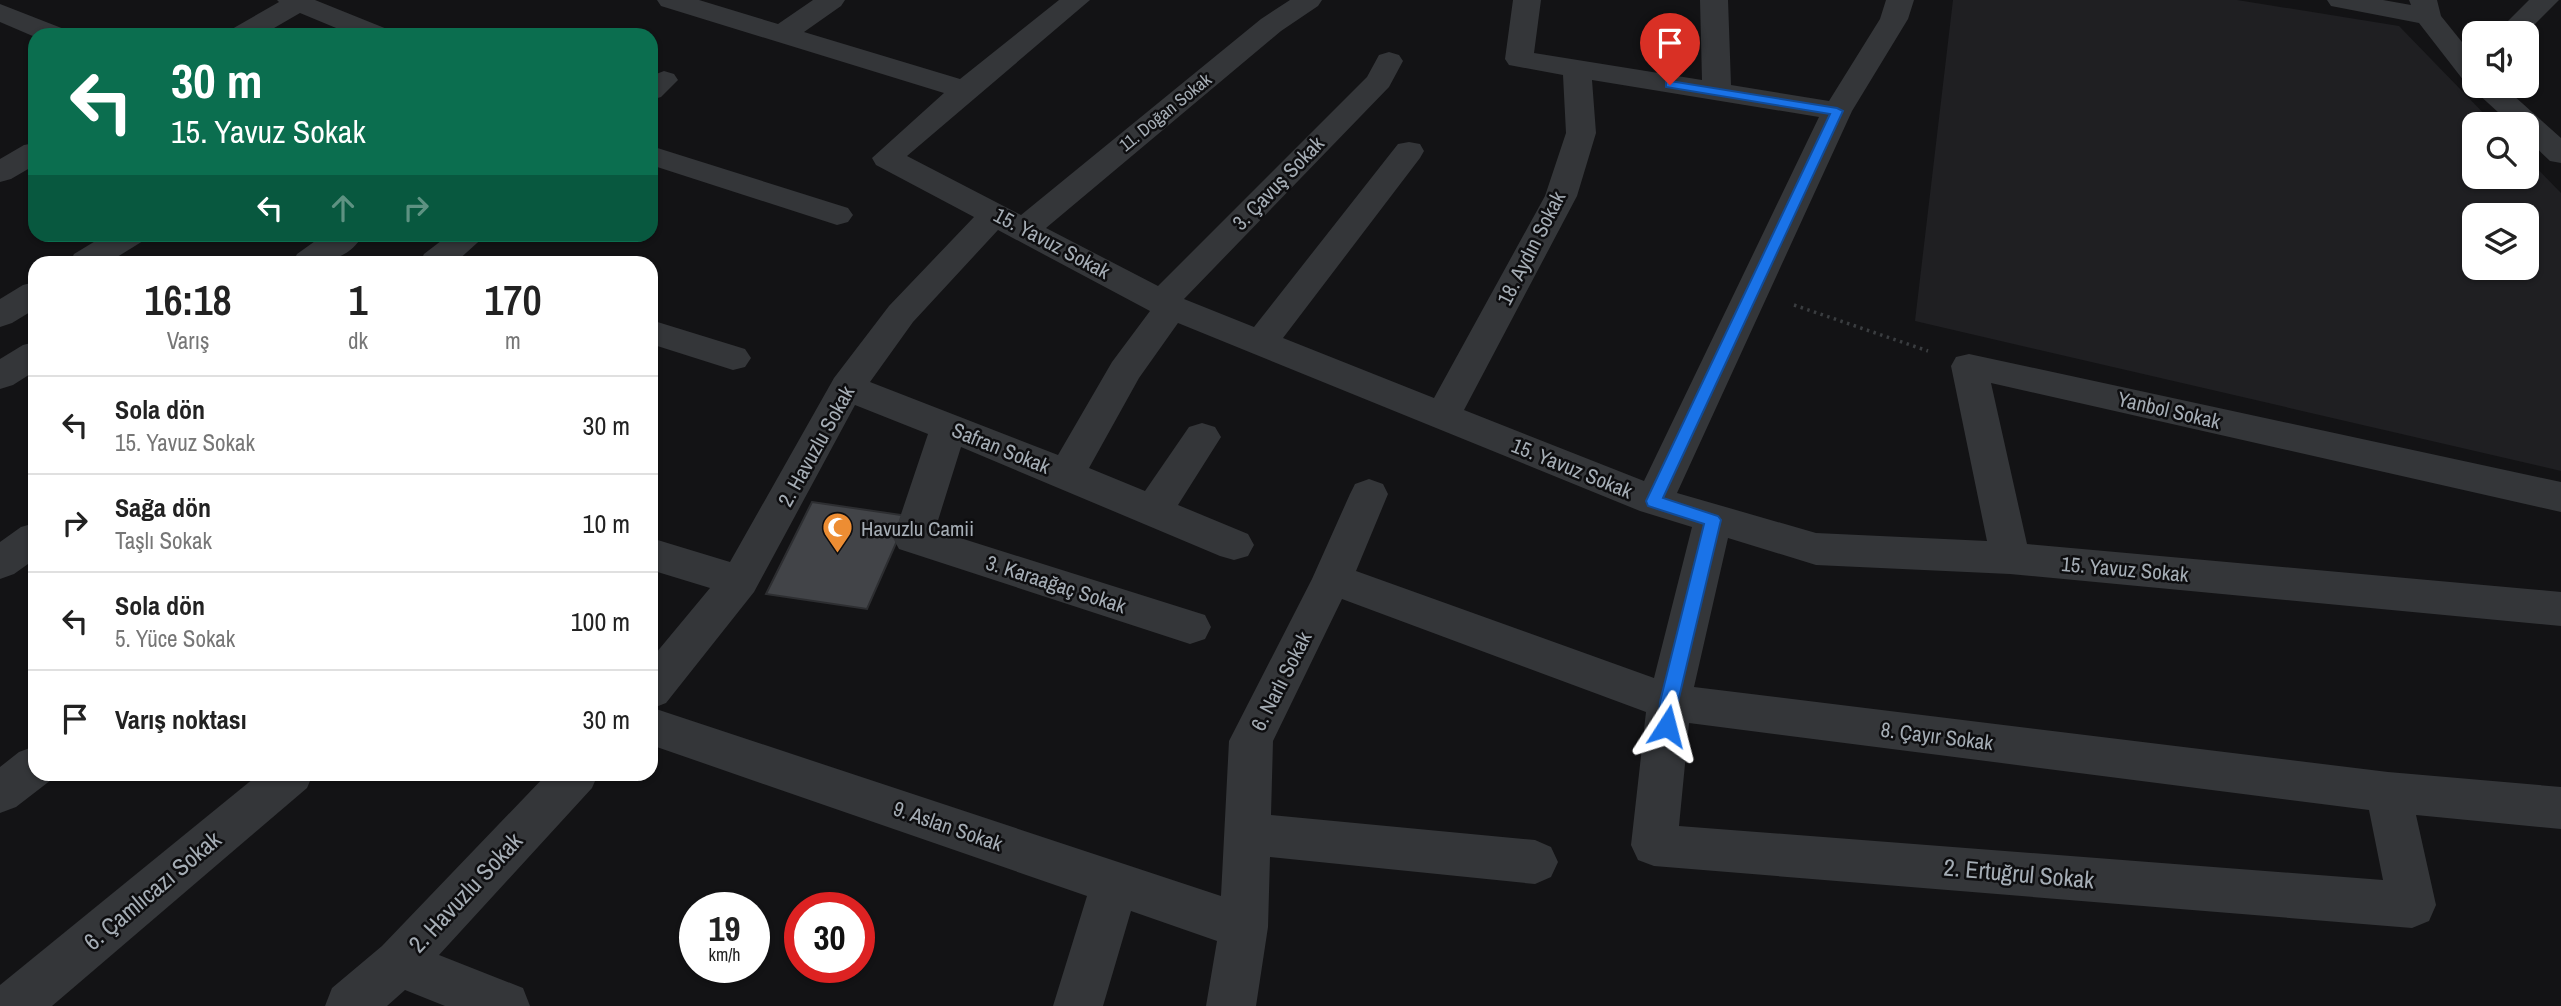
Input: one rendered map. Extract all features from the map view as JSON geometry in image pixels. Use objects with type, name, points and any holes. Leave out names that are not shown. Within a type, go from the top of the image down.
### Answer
[{"type":"street","points":[[671,0],[965,90],[1070,5]]},
{"type":"street","points":[[782,34],[831,0]]},
{"type":"street","points":[[1027,0],[1070,5]]},
{"type":"street","name":"11. Doğan Sokak","points":[[1010,221],[1308,0]]},
{"type":"street","points":[[1527,0],[1519,59],[1837,111]]},
{"type":"street","points":[[1714,0],[1717,92]]},
{"type":"street","points":[[1654,501],[1837,111],[1894,19],[1900,0]]},
{"type":"street","points":[[2341,0],[2425,9],[2462,56]]},
{"type":"street","points":[[253,28],[295,1],[360,28]]},
{"type":"street","points":[[2528,21],[2548,8]]},
{"type":"street","points":[[0,12],[38,28]]},
{"type":"street","name":"3. Çavuş Sokak","points":[[1066,474],[1166,304],[1379,81],[1390,61]]},
{"type":"street","name":"18. Aydın Sokak","points":[[1443,416],[1561,196],[1581,133],[1577,69]]},
{"type":"street","name":"15. Yavuz Sokak","points":[[965,90],[887,158],[1166,304],[1654,501],[1816,549],[2010,558],[2561,610]]},
{"type":"street","points":[[2502,98],[2561,154]]},
{"type":"street","points":[[1261,343],[1409,151]]},
{"type":"street","points":[[0,172],[28,156]]},
{"type":"street","points":[[658,157],[837,215]]},
{"type":"street","name":"2. Havuzlu Sokak","points":[[658,681],[740,581],[847,387],[901,314],[1010,221]]},
{"type":"street","points":[[96,256],[119,242]]},
{"type":"street","points":[[317,256],[337,242]]},
{"type":"street","points":[[445,256],[462,242]]},
{"type":"street","points":[[0,315],[28,297]]},
{"type":"street","points":[[0,327],[28,343]]},
{"type":"street","points":[[658,334],[733,358]]},
{"type":"street","points":[[0,376],[28,358]]},
{"type":"street","name":"Yanbol Sokak","points":[[2010,558],[1969,366],[2561,497]]},
{"type":"street","name":"Safran Sokak","points":[[847,387],[1066,474],[1234,545]]},
{"type":"street","name":"3. Karaağaç Sokak","points":[[949,427],[913,537],[1190,627]]},
{"type":"street","points":[[1153,511],[1202,437]]},
{"type":"street","name":"6. Narlı Sokak","points":[[1231,1006],[1244,927],[1251,741],[1332,579],[1369,494]]},
{"type":"street","points":[[1669,702],[1713,520]]},
{"type":"street","points":[[0,563],[28,543]]},
{"type":"street","points":[[658,556],[740,581]]},
{"type":"street","name":"8. Çayır Sokak","points":[[1332,579],[1669,702],[2388,792],[2561,808]]},
{"type":"street","name":"2. Ertuğrul Sokak","points":[[1669,702],[1654,845],[2412,905],[2388,792]]},
{"type":"street","name":"9. Aslan Sokak","points":[[658,728],[1244,927]]},
{"type":"street","points":[[0,793],[28,771]]},
{"type":"street","name":"6. Çamlıcazı Sokak","points":[[13,1006],[283,781]]},
{"type":"street","name":"2. Havuzlu Sokak","points":[[350,1006],[399,963],[569,781]]},
{"type":"street","points":[[1248,834],[1535,862]]},
{"type":"street","points":[[1077,1006],[1115,883]]},
{"type":"street","points":[[399,963],[505,1006]]},
{"type":"path","points":[[1753,291],[1894,340]]},
{"type":"shaded area","points":[[1953,0],[2237,0],[2399,26],[2462,91],[2462,98],[2469,98],[2482,112],[2462,112],[2462,189],[2539,189],[2539,170],[2561,193],[2561,471],[1915,321]]},
{"type":"building","name":"Havuzlu Camii","points":[[812,502],[908,516],[867,609],[766,594]]},
{"type":"place","name":"Havuzlu Camii","points":[[838,555]]},
{"type":"route","points":[[1667,726],[1669,702],[1713,520],[1654,501],[1837,111],[1670,85]]}]
